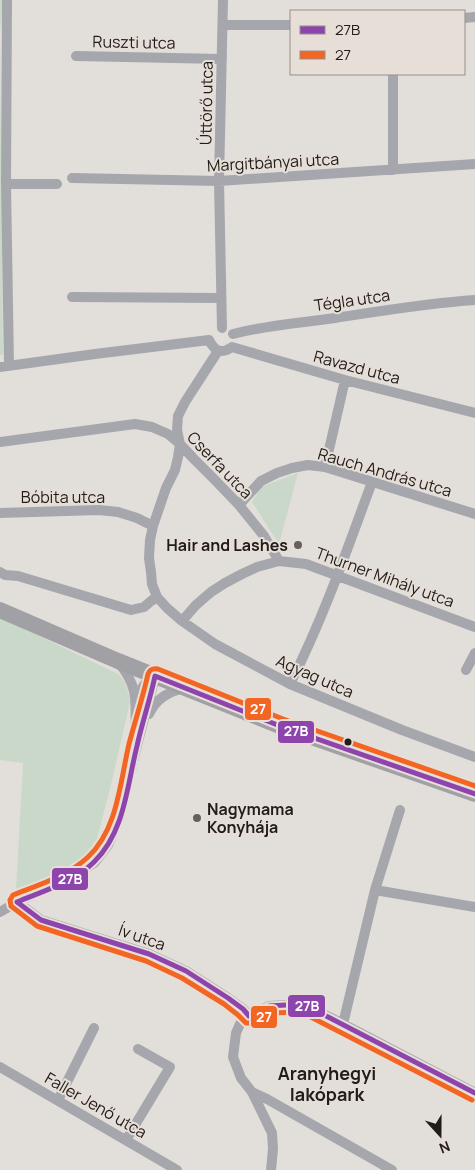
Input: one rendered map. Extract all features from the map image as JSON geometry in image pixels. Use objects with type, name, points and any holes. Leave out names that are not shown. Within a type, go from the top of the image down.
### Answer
[{"type":"main road","points":[[0,610],[118,661],[280,726],[475,794]]},
{"type":"street","points":[[7,0],[4,367],[209,340]]},
{"type":"street","name":"Úttörő utca","points":[[222,328],[219,182],[223,0]]},
{"type":"street","points":[[223,25],[290,25]]},
{"type":"street","name":"Ruszti utca","points":[[76,56],[222,59]]},
{"type":"street","points":[[393,75],[393,170]]},
{"type":"street","name":"Margitbányai utca","points":[[72,178],[219,182],[475,164]]},
{"type":"street","points":[[6,184],[57,184]]},
{"type":"street","points":[[72,297],[221,298]]},
{"type":"street","name":"Tégla utca","points":[[233,334],[280,325],[475,300]]},
{"type":"street","points":[[222,328],[229,330],[233,334],[232,347],[226,351],[218,351],[209,340],[215,330],[222,328]]},
{"type":"street","name":"Ravazd utca","points":[[232,347],[345,380],[475,413]]},
{"type":"street","points":[[0,572],[131,610],[144,607],[157,597],[152,584],[150,540],[166,488],[175,470],[180,444],[177,430],[178,416],[184,402],[218,351]]},
{"type":"street","points":[[325,467],[345,380]]},
{"type":"street","name":"Cserfa utca","points":[[0,442],[135,424],[152,427],[168,434],[180,444],[239,505],[264,536],[279,561]]},
{"type":"street","name":"Rauch András utca","points":[[239,505],[261,481],[277,473],[308,465],[325,467],[475,514]]},
{"type":"street","points":[[290,684],[306,652],[372,482]]},
{"type":"street","name":"Bóbita utca","points":[[0,513],[109,511],[137,518],[154,526]]},
{"type":"street","name":"Thurner Mihály utca","points":[[182,621],[196,605],[225,583],[257,567],[279,561],[306,564],[475,627]]},
{"type":"street","name":"Agyag utca","points":[[157,597],[166,608],[182,621],[215,644],[290,684],[402,730],[475,757]]},
{"type":"street","points":[[466,670],[475,653]]},
{"type":"street","points":[[118,661],[130,680],[136,700],[137,745]]},
{"type":"street","points":[[136,700],[148,679],[155,676]]},
{"type":"street","points":[[0,912],[17,902],[76,875],[95,862],[108,845],[119,819],[155,676]]},
{"type":"street","points":[[137,745],[155,703],[168,694],[184,688]]},
{"type":"street","points":[[343,1024],[375,890],[400,810]]},
{"type":"street","points":[[375,890],[475,907]]},
{"type":"street","name":"Ív utca","points":[[17,902],[41,920],[149,954],[186,971],[228,998],[249,1016]]},
{"type":"street","points":[[271,1170],[272,1133],[252,1092],[241,1078],[233,1057],[236,1033],[240,1024],[249,1016],[269,1006],[303,1004],[475,1092]]},
{"type":"street","points":[[58,1100],[94,1028]]},
{"type":"street","points":[[126,1140],[170,1067],[138,1049]]},
{"type":"street","name":"Faller Jenő utca","points":[[0,1067],[177,1170]]},
{"type":"street","points":[[252,1092],[392,1170]]},
{"type":"green space","points":[[0,0],[3,0],[0,34]]},
{"type":"green space","points":[[0,34],[3,355],[0,355]]},
{"type":"green space","points":[[298,473],[279,544],[252,502],[261,487]]},
{"type":"green space","points":[[0,617],[118,674],[127,687],[130,702],[96,842],[83,859],[67,869],[46,881],[16,890],[23,763],[0,760]]},
{"type":"transit line","name":"27","points":[[472,1100],[301,1012],[271,1013],[252,1023],[246,1023],[224,1004],[182,978],[146,961],[37,926],[11,906],[10,900],[13,895],[71,870],[88,857],[98,846],[112,819],[131,735],[148,674],[153,669],[158,669],[283,719],[475,786]]},
{"type":"transit line","name":"27B","points":[[475,794],[280,726],[155,676],[119,822],[112,837],[104,850],[86,869],[58,885],[17,902],[41,920],[149,954],[186,971],[228,998],[249,1016],[269,1006],[303,1004],[475,1093]]},
{"type":"place","name":"Hair and Lashes","points":[[298,545]]},
{"type":"place","name":"Nagymama Konyhája","points":[[197,818]]},
{"type":"district","name":"Aranyhegyi lakópark","points":[[327,1084]]}]
